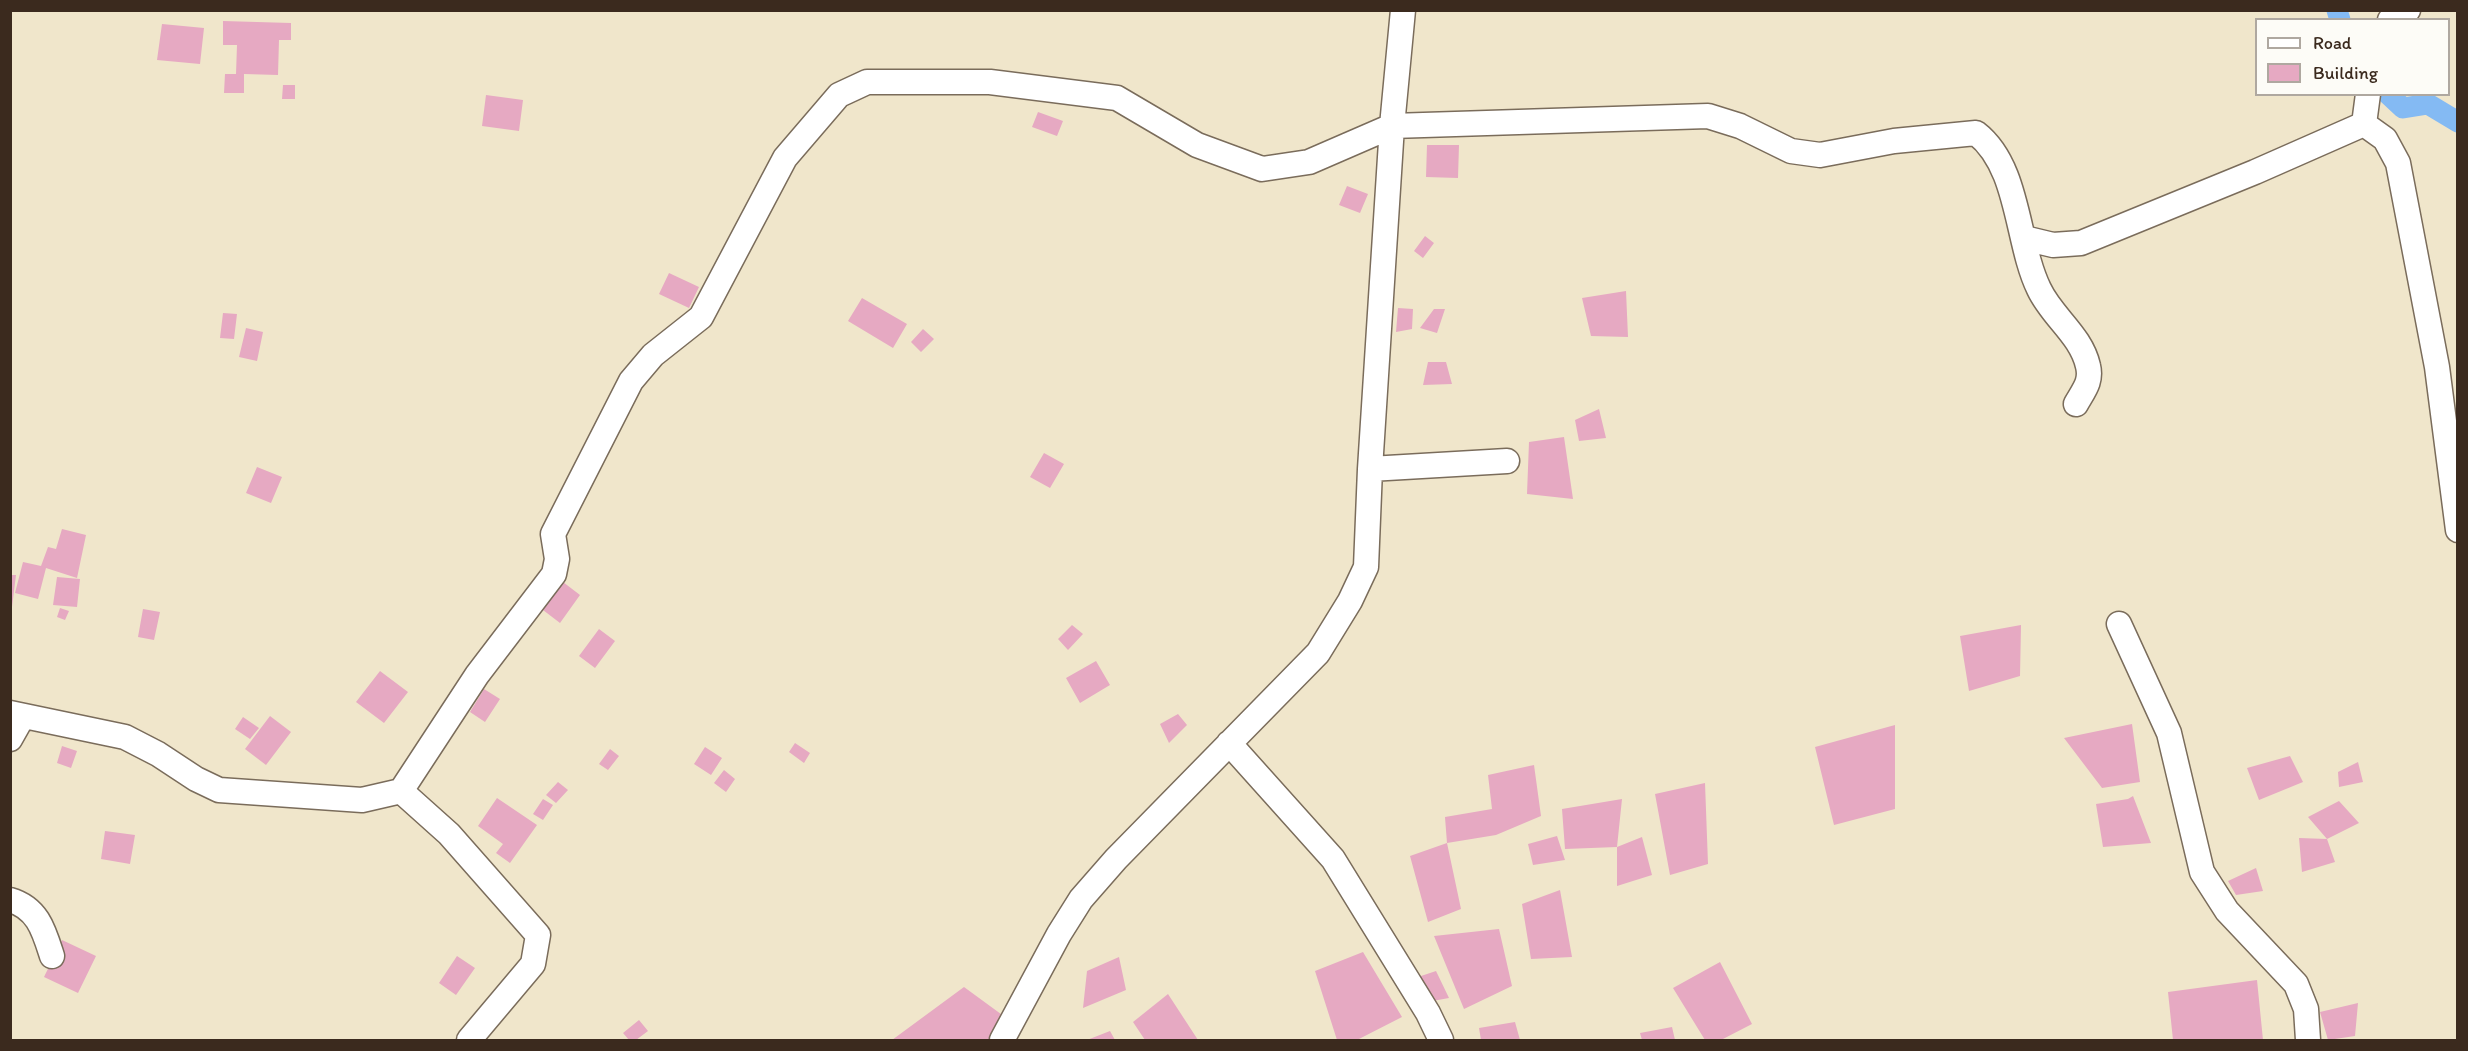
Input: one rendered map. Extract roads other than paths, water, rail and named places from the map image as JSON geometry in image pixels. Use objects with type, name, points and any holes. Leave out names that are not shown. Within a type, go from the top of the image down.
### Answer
[{"type":"street","points":[[1002,1041],[1059,934],[1081,899],[1116,859],[1318,653],[1350,601],[1366,567],[1392,126],[1403,10]]},
{"type":"street","points":[[2394,18],[2408,10]]},
{"type":"street","points":[[10,739],[16,715],[125,737],[219,790],[362,800],[400,791],[477,675],[554,574],[557,559],[553,534],[631,381],[653,355],[701,316],[785,158],[839,95],[867,82],[990,82],[1117,98],[1197,145],[1262,169],[1309,162],[1392,126],[1708,116],[1740,126],[1791,151],[1820,155],[1894,141],[1976,133],[1988,141],[2000,161],[2039,290],[2080,344],[2088,366],[2090,380],[2076,404]]},
{"type":"street","points":[[2364,124],[2368,96]]},
{"type":"street","points":[[2024,238],[2053,245],[2081,243],[2255,172],[2364,124]]},
{"type":"street","points":[[2364,124],[2385,139],[2398,163],[2437,367],[2457,530]]},
{"type":"street","points":[[1370,469],[1507,460]]},
{"type":"street","points":[[2119,624],[2169,733],[2202,872],[2228,911],[2296,984],[2306,1009],[2308,1041]]},
{"type":"street","points":[[1229,743],[1333,859],[1428,1013],[1441,1041]]},
{"type":"street","points":[[400,791],[449,834],[538,935],[533,964],[469,1041]]},
{"type":"street","points":[[10,900],[32,910],[40,922],[52,956]]},
{"type":"waterway","points":[[2337,10],[2339,18]]},
{"type":"waterway","points":[[2390,96],[2403,108],[2428,104],[2458,122]]}]
